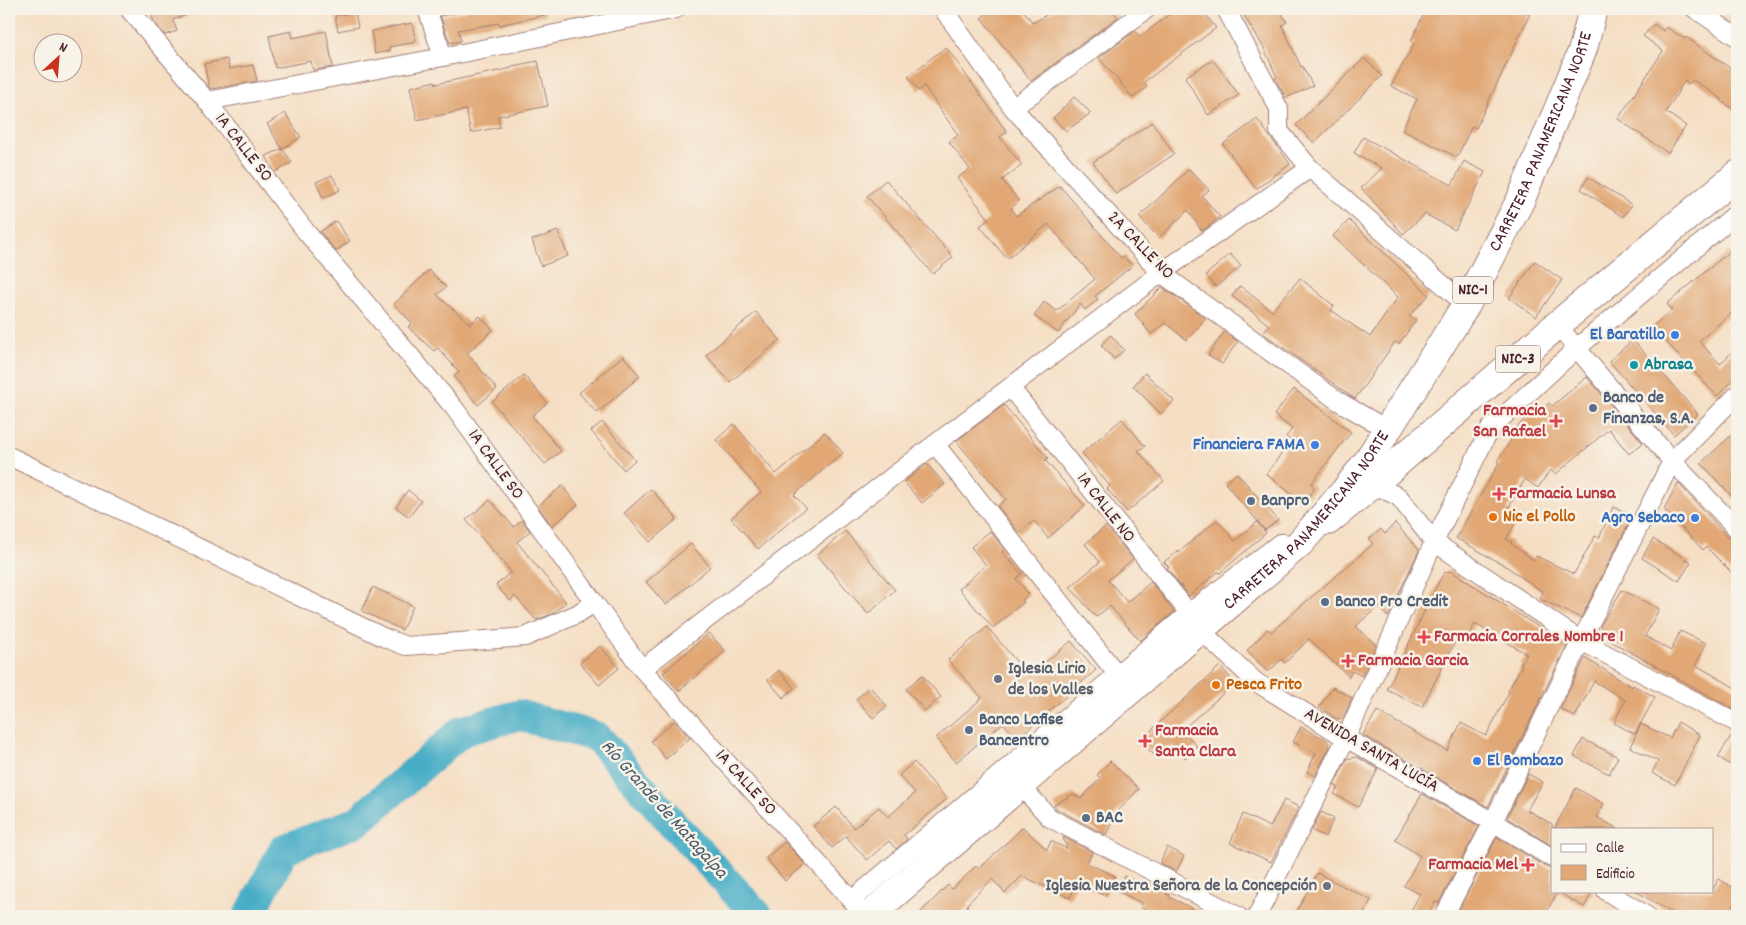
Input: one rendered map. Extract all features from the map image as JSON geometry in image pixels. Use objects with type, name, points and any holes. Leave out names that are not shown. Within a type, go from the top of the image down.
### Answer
[{"type":"main road","name":"CARRETERA PANAMERICANA NORTE","points":[[862,911],[1020,785],[1123,682],[1194,621],[1300,543],[1344,492],[1388,430],[1466,305],[1521,199],[1583,49],[1593,9]]},
{"type":"main road","name":"NIC-3","points":[[1300,543],[1373,484],[1557,324],[1737,175]]},
{"type":"street","name":"1A CALLE SO","points":[[129,9],[207,102],[308,232],[455,409],[642,669],[862,911]]},
{"type":"street","points":[[427,9],[442,57]]},
{"type":"street","points":[[207,102],[442,57],[676,9]]},
{"type":"street","name":"2A CALLE NO","points":[[943,9],[1012,108],[1161,273],[1338,401],[1388,430]]},
{"type":"street","points":[[1012,108],[1147,9]]},
{"type":"street","points":[[1226,9],[1279,109],[1279,131],[1310,168],[1466,305]]},
{"type":"street","points":[[1696,9],[1737,37]]},
{"type":"street","points":[[642,669],[1161,273],[1310,168]]},
{"type":"street","points":[[1257,916],[1346,738],[1434,542],[1490,429],[1577,348],[1737,213]]},
{"type":"street","points":[[1557,324],[1672,462],[1737,529]]},
{"type":"street","name":"1A CALLE NO","points":[[1010,387],[1194,621]]},
{"type":"street","points":[[1444,916],[1493,822],[1580,641],[1672,462],[1737,395]]},
{"type":"street","points":[[862,911],[1123,682],[935,444]]},
{"type":"street","points":[[9,456],[406,646],[525,638],[576,614],[594,603]]},
{"type":"street","points":[[1373,484],[1399,497],[1434,542],[1580,641],[1737,723]]},
{"type":"street","name":"AVENIDA SANTA LUCÍA","points":[[1194,621],[1256,682],[1346,738],[1551,857]]},
{"type":"street","points":[[1020,785],[1050,818],[1238,916]]},
{"type":"street","points":[[1608,892],[1647,916]]},
{"type":"building","points":[[149,9],[198,9],[198,11],[173,20],[177,31],[165,35],[154,22]]},
{"type":"building","points":[[465,9],[545,9],[545,15],[499,25],[499,23],[458,30],[461,41],[450,43],[440,16],[466,11]]},
{"type":"building","points":[[993,9],[1022,9],[1033,23],[1056,9],[1110,9],[1118,17],[1031,81],[981,18]]},
{"type":"building","points":[[1176,9],[1201,9],[1216,28],[1144,82],[1147,87],[1133,98],[1099,58],[1135,31],[1140,37]]},
{"type":"building","points":[[1240,9],[1279,9],[1287,22],[1282,25],[1301,67],[1313,86],[1286,98],[1275,78],[1277,77],[1264,48]]},
{"type":"building","points":[[1426,9],[1519,9],[1530,14],[1476,128],[1472,126],[1457,157],[1402,130],[1417,99],[1391,86],[1414,44],[1411,41]]},
{"type":"building","points":[[355,12],[358,27],[338,31],[335,16]]},
{"type":"building","points":[[412,23],[416,42],[389,47],[390,51],[375,54],[371,31]]},
{"type":"building","points":[[1654,24],[1663,31],[1666,27],[1685,39],[1686,37],[1737,73],[1737,112],[1721,101],[1722,99],[1693,80],[1689,84],[1685,80],[1666,112],[1686,126],[1668,153],[1618,119],[1663,51],[1643,36]]},
{"type":"building","points":[[291,31],[293,38],[326,31],[333,67],[313,70],[311,61],[275,68],[269,36]]},
{"type":"building","points":[[946,47],[1007,132],[1000,137],[1022,165],[1002,180],[1019,201],[1011,209],[1016,216],[1060,186],[1121,258],[1124,256],[1132,266],[1095,296],[1098,299],[1085,310],[1080,304],[1058,333],[1034,316],[1044,302],[1057,311],[1095,279],[1048,224],[1007,259],[980,226],[989,219],[957,178],[970,169],[949,142],[958,135],[924,86],[919,91],[908,76]]},
{"type":"building","points":[[1364,58],[1382,76],[1314,143],[1296,125]]},
{"type":"building","points":[[227,59],[229,69],[253,65],[257,81],[211,89],[204,64]]},
{"type":"building","points":[[1213,60],[1239,95],[1208,115],[1185,77]]},
{"type":"building","points":[[538,61],[548,106],[498,116],[500,127],[471,133],[466,110],[417,120],[410,87],[435,81],[436,84]]},
{"type":"building","points":[[1074,97],[1091,113],[1066,131],[1053,118]]},
{"type":"building","points":[[285,113],[301,137],[282,149],[267,124]]},
{"type":"building","points":[[1257,119],[1290,164],[1256,189],[1223,144]]},
{"type":"building","points":[[1152,122],[1174,154],[1116,194],[1093,162]]},
{"type":"building","points":[[1363,137],[1452,185],[1464,161],[1485,172],[1455,230],[1425,214],[1403,234],[1361,188],[1382,168],[1354,153]]},
{"type":"building","points":[[282,149],[292,162],[275,172],[266,156]]},
{"type":"building","points":[[1189,169],[1209,190],[1202,196],[1220,217],[1204,230],[1201,230],[1188,210],[1159,238],[1139,217]]},
{"type":"building","points":[[332,175],[340,190],[323,198],[316,182]]},
{"type":"building","points":[[1588,177],[1632,205],[1623,217],[1581,189]]},
{"type":"building","points":[[886,180],[953,257],[933,274],[867,196]]},
{"type":"building","points":[[1349,220],[1429,295],[1409,316],[1416,320],[1399,344],[1395,342],[1355,399],[1263,333],[1269,325],[1232,296],[1240,286],[1272,311],[1300,278],[1334,306],[1331,310],[1370,337],[1398,297],[1333,236]]},
{"type":"building","points":[[336,221],[350,241],[336,251],[320,232]]},
{"type":"building","points":[[558,231],[568,256],[541,266],[532,240]]},
{"type":"building","points":[[1730,251],[1737,260],[1737,308],[1699,341],[1720,364],[1737,347],[1737,377],[1717,396],[1652,327],[1672,310],[1667,304]]},
{"type":"building","points":[[1230,254],[1241,266],[1216,287],[1206,275]]},
{"type":"building","points":[[1535,261],[1562,280],[1536,317],[1509,298]]},
{"type":"building","points":[[429,270],[446,287],[437,295],[470,324],[480,316],[493,330],[467,353],[497,389],[478,405],[454,377],[459,372],[438,348],[434,351],[408,327],[412,323],[394,304]]},
{"type":"building","points":[[1162,287],[1206,318],[1187,340],[1165,323],[1151,334],[1135,314]]},
{"type":"building","points":[[756,312],[780,340],[730,382],[706,355]]},
{"type":"building","points":[[1224,332],[1238,341],[1222,364],[1208,355]]},
{"type":"building","points":[[1111,335],[1124,350],[1114,359],[1101,345]]},
{"type":"building","points":[[1633,340],[1698,414],[1674,435],[1609,361]]},
{"type":"building","points":[[623,356],[640,376],[597,413],[579,393]]},
{"type":"building","points":[[1145,373],[1174,401],[1161,414],[1133,386]]},
{"type":"building","points":[[524,375],[547,403],[532,416],[561,451],[545,464],[492,402]]},
{"type":"building","points":[[1587,377],[1643,443],[1629,454],[1609,429],[1556,474],[1550,470],[1538,488],[1525,479],[1507,510],[1519,517],[1506,539],[1534,560],[1536,556],[1574,574],[1595,536],[1599,538],[1613,507],[1633,515],[1581,618],[1540,599],[1543,592],[1500,562],[1456,538],[1499,463],[1497,461],[1511,440],[1508,437],[1533,410],[1537,415],[1549,403],[1552,406]]},
{"type":"building","points":[[1294,389],[1351,432],[1311,484],[1315,488],[1303,503],[1266,474],[1291,441],[1286,437],[1292,429],[1274,415]]},
{"type":"building","points":[[1004,405],[1048,458],[1045,460],[1085,506],[1048,538],[1034,521],[1019,533],[998,506],[1006,499],[956,441]]},
{"type":"building","points":[[1122,419],[1145,446],[1138,451],[1164,481],[1127,512],[1107,489],[1110,486],[1082,453]]},
{"type":"building","points":[[602,422],[635,460],[624,470],[591,431]]},
{"type":"building","points":[[734,424],[776,474],[825,432],[843,453],[794,495],[806,508],[758,549],[731,518],[761,492],[716,440]]},
{"type":"building","points":[[1737,430],[1737,502],[1701,463]]},
{"type":"building","points":[[927,464],[945,484],[922,503],[904,482]]},
{"type":"building","name":"Banpro","points":[[1237,473],[1278,520],[1265,530],[1225,483]]},
{"type":"building","name":"Agro Sebaco","points":[[1678,483],[1737,547],[1737,578],[1706,547],[1703,550],[1664,509]]},
{"type":"building","points":[[562,486],[578,505],[552,526],[538,506]]},
{"type":"building","points":[[651,489],[677,519],[650,542],[624,513]]},
{"type":"building","points":[[408,490],[421,501],[409,517],[396,507]]},
{"type":"building","points":[[490,500],[514,527],[522,520],[530,531],[517,542],[566,602],[552,614],[536,620],[515,596],[510,601],[496,585],[511,572],[466,520]]},
{"type":"building","points":[[1217,520],[1235,541],[1257,522],[1266,533],[1220,573],[1218,572],[1189,596],[1164,562]]},
{"type":"building","points":[[1395,523],[1419,550],[1388,617],[1379,606],[1356,626],[1376,645],[1362,676],[1352,671],[1349,677],[1309,639],[1285,663],[1282,659],[1268,672],[1247,650],[1268,629],[1271,632],[1373,544],[1369,539],[1381,529],[1385,534]]},
{"type":"building","points":[[1106,526],[1133,559],[1108,580],[1127,602],[1151,582],[1174,612],[1140,641],[1110,606],[1096,617],[1070,587],[1100,562],[1085,544]]},
{"type":"building","points":[[845,531],[895,590],[868,614],[817,555]]},
{"type":"building","points":[[990,531],[1005,550],[1002,552],[1022,574],[1016,579],[1029,594],[1022,600],[1024,602],[993,628],[959,589],[986,565],[971,547]]},
{"type":"building","points":[[1653,539],[1691,562],[1679,581],[1642,558]]},
{"type":"building","points":[[691,544],[710,567],[666,605],[646,582]]},
{"type":"building","points":[[1451,571],[1567,645],[1488,807],[1363,735],[1377,711],[1447,751],[1461,723],[1486,736],[1522,665],[1520,664],[1527,654],[1475,624],[1465,644],[1456,640],[1422,707],[1387,689],[1439,581],[1445,572]]},
{"type":"building","points":[[373,587],[413,606],[402,630],[362,611]]},
{"type":"building","points":[[1622,590],[1659,609],[1645,636],[1671,651],[1680,631],[1706,643],[1696,665],[1737,689],[1737,711],[1607,639],[1600,626]]},
{"type":"building","points":[[987,627],[1029,676],[1071,641],[1096,670],[1017,739],[1003,723],[956,762],[936,738],[982,698],[948,660]]},
{"type":"building","points":[[709,633],[725,651],[679,691],[663,673]]},
{"type":"building","points":[[600,646],[619,668],[599,685],[580,663]]},
{"type":"building","points":[[1585,658],[1632,687],[1633,685],[1655,697],[1635,734],[1614,723],[1625,700],[1594,681],[1575,717],[1560,709]]},
{"type":"building","points":[[1220,666],[1235,683],[1182,730],[1197,746],[1185,758],[1173,745],[1158,759],[1140,741]]},
{"type":"building","points":[[779,670],[794,688],[783,698],[768,680]]},
{"type":"building","points":[[922,675],[941,697],[925,711],[906,689]]},
{"type":"building","points":[[870,687],[887,706],[873,718],[856,699]]},
{"type":"building","points":[[1333,687],[1352,698],[1343,718],[1337,719],[1319,707]]},
{"type":"building","points":[[674,721],[690,738],[666,759],[651,741]]},
{"type":"building","points":[[1678,722],[1700,735],[1675,785],[1652,773],[1658,761],[1630,747],[1641,724],[1670,738]]},
{"type":"building","points":[[1301,727],[1327,740],[1330,746],[1315,776],[1307,772],[1316,753],[1293,742]]},
{"type":"building","points":[[1733,733],[1737,734],[1737,769],[1718,757]]},
{"type":"building","points":[[1583,739],[1618,757],[1609,774],[1574,756]]},
{"type":"building","points":[[1357,757],[1378,769],[1358,807],[1334,794],[1338,787],[1334,785],[1347,759]]},
{"type":"building","points":[[1110,761],[1139,789],[1116,813],[1106,835],[1057,809],[1054,805],[1073,794],[1081,799],[1101,778],[1097,775]]},
{"type":"building","points":[[914,762],[947,799],[904,835],[907,839],[896,849],[889,841],[867,860],[846,836],[832,848],[813,826],[836,807],[854,828],[879,807],[888,817],[915,793],[899,775]]},
{"type":"building","points":[[1528,774],[1543,782],[1527,810],[1552,824],[1551,845],[1507,818]]},
{"type":"building","points":[[1576,788],[1604,804],[1597,817],[1616,828],[1555,828]]},
{"type":"building","points":[[1422,794],[1479,826],[1439,903],[1435,902],[1427,916],[1408,916],[1420,894],[1404,886],[1420,856],[1395,840]]},
{"type":"building","points":[[1284,800],[1299,807],[1271,862],[1230,843],[1243,814],[1270,827]]},
{"type":"building","points":[[1321,812],[1334,818],[1325,837],[1312,830]]},
{"type":"building","points":[[1023,827],[1047,850],[1051,841],[1067,849],[1063,837],[1092,852],[1087,863],[1115,876],[1105,896],[1077,882],[1070,898],[1022,876],[1005,893],[992,879],[957,916],[917,916],[948,885],[952,889],[976,866],[979,869]]},
{"type":"building","points":[[1497,837],[1551,869],[1551,892],[1558,892],[1544,916],[1463,916],[1457,913]]},
{"type":"building","points":[[785,842],[805,864],[785,881],[766,858]]},
{"type":"building","points":[[1167,847],[1184,856],[1176,872],[1160,863]]},
{"type":"building","name":"Iglesia Nuestra Señora de la Concepción","points":[[1317,873],[1371,900],[1363,916],[1294,916]]},
{"type":"building","points":[[1124,876],[1149,888],[1152,883],[1167,891],[1166,894],[1170,895],[1169,897],[1208,916],[1159,916],[1140,907],[1142,903],[1117,891]]},
{"type":"building","points":[[1719,879],[1737,890],[1737,899],[1727,916],[1677,916],[1638,892],[1714,892],[1714,888]]},
{"type":"building","points":[[1558,892],[1592,892],[1584,907]]},
{"type":"waterway","name":"Río Grande de Matagalpa","points":[[249,916],[284,849],[357,822],[462,731],[519,715],[597,737],[675,826],[758,916]]},
{"type":"place","name":"El Baratillo","points":[[1675,335]]},
{"type":"place","name":"Abrasa","points":[[1634,365]]},
{"type":"place","name":"Banco de Finanzas, S.A.","points":[[1593,408]]},
{"type":"place","name":"Farmacia San Rafael","points":[[1556,421]]},
{"type":"place","name":"Financiera FAMA","points":[[1315,445]]},
{"type":"place","name":"Farmacia Lunsa","points":[[1499,494]]},
{"type":"place","name":"Banpro","points":[[1251,501]]},
{"type":"place","name":"Nic el Pollo","points":[[1493,517]]},
{"type":"place","name":"Agro Sebaco","points":[[1695,518]]},
{"type":"place","name":"Banco Pro Credit","points":[[1325,602]]},
{"type":"place","name":"Farmacia Corrales Nombre 1","points":[[1424,637]]},
{"type":"place","name":"Farmacia Garcia","points":[[1348,661]]},
{"type":"place","name":"Iglesia Lirio de los Valles","points":[[998,679]]},
{"type":"place","name":"Pesca Frito","points":[[1216,685]]},
{"type":"place","name":"Banco Lafise Bancentro","points":[[969,730]]},
{"type":"place","name":"Farmacia Santa Clara","points":[[1145,741]]},
{"type":"place","name":"El Bombazo","points":[[1477,761]]},
{"type":"place","name":"BAC","points":[[1086,818]]},
{"type":"place","name":"Farmacia Mel","points":[[1528,865]]},
{"type":"place","name":"Iglesia Nuestra Señora de la Concepción","points":[[1327,886]]}]
